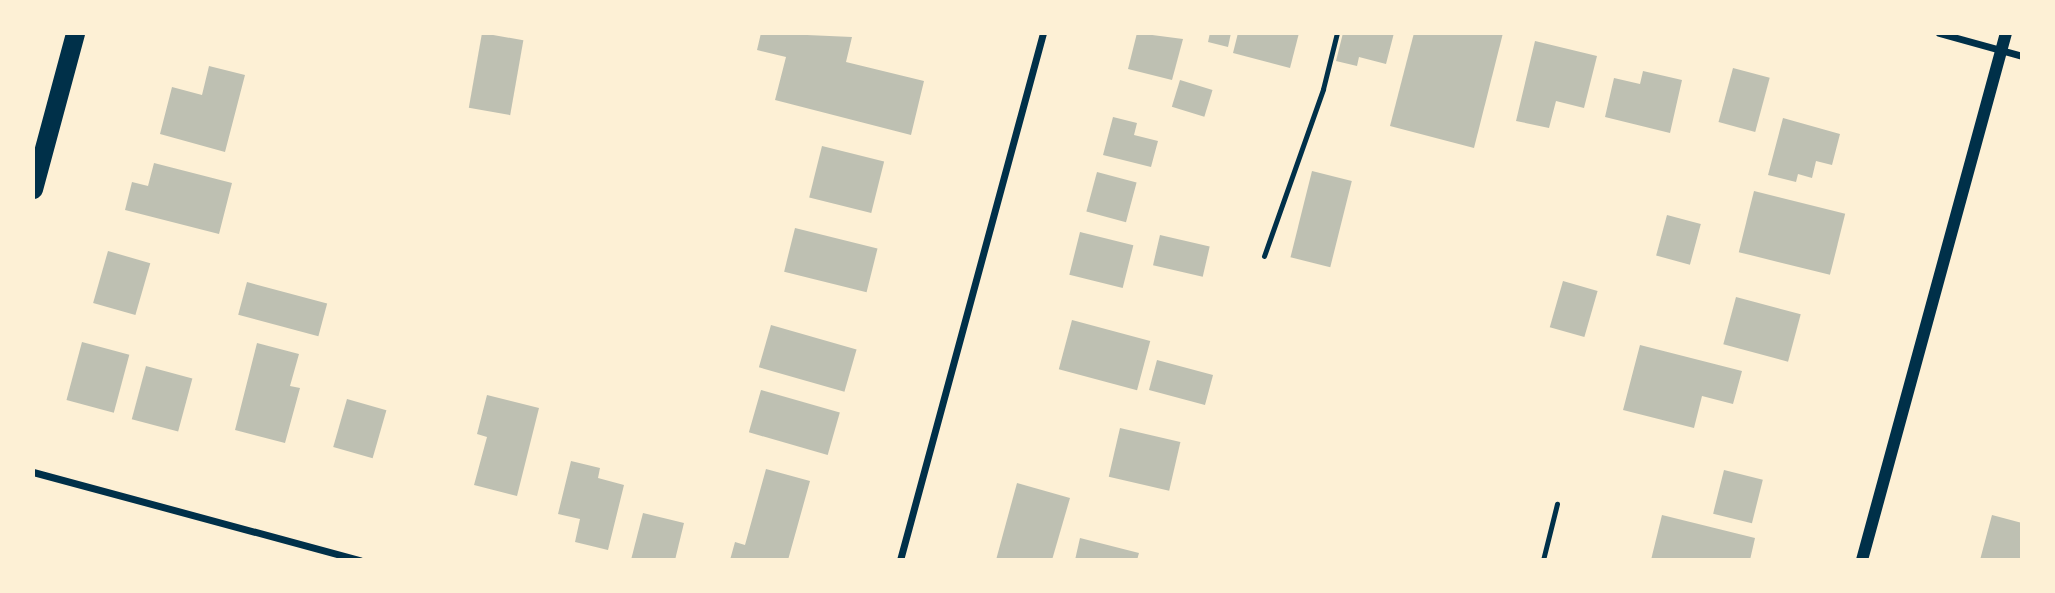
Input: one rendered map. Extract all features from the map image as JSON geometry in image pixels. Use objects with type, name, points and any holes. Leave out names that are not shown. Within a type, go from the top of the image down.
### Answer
[{"type":"highway","points":[[33,188],[75,33]]},
{"type":"street","points":[[900,560],[1043,33]]},
{"type":"street","points":[[1940,33],[2022,56]]},
{"type":"street","points":[[1862,560],[2006,33]]},
{"type":"street","points":[[33,472],[359,560]]},
{"type":"lane","points":[[1264,256],[1323,89],[1337,33]]},
{"type":"lane","points":[[1543,560],[1558,504]]},
{"type":"building","points":[[482,33],[523,40],[510,115],[469,108]]},
{"type":"building","points":[[761,33],[852,37],[846,62],[924,81],[911,135],[775,100],[786,57],[757,50]]},
{"type":"building","points":[[1137,33],[1183,39],[1172,80],[1128,69]]},
{"type":"building","points":[[1210,33],[1231,33],[1228,47],[1208,42]]},
{"type":"building","points":[[1238,33],[1299,33],[1290,68],[1233,53]]},
{"type":"building","points":[[1343,33],[1394,33],[1386,64],[1359,57],[1357,66],[1336,61]]},
{"type":"building","points":[[1414,33],[1503,33],[1474,148],[1390,126]]},
{"type":"building","points":[[1535,41],[1597,56],[1584,108],[1556,101],[1549,128],[1516,121]]},
{"type":"building","points":[[209,66],[245,75],[225,152],[160,134],[172,87],[202,95]]},
{"type":"building","points":[[1733,68],[1770,78],[1755,132],[1719,122]]},
{"type":"building","points":[[1643,71],[1682,80],[1670,133],[1605,117],[1614,78],[1640,84]]},
{"type":"building","points":[[1180,80],[1213,90],[1204,117],[1172,107]]},
{"type":"building","points":[[1113,117],[1137,123],[1134,135],[1158,141],[1151,167],[1103,155]]},
{"type":"building","points":[[1783,118],[1840,134],[1832,165],[1816,161],[1812,178],[1798,174],[1796,182],[1768,175]]},
{"type":"building","points":[[822,146],[884,161],[871,213],[809,197]]},
{"type":"building","points":[[154,163],[232,183],[219,234],[125,210],[132,182],[148,186]]},
{"type":"building","points":[[1312,171],[1352,181],[1330,267],[1290,257]]},
{"type":"building","points":[[1097,172],[1137,183],[1126,222],[1086,212]]},
{"type":"building","points":[[1754,191],[1845,214],[1830,275],[1739,252]]},
{"type":"building","points":[[1667,215],[1701,224],[1690,265],[1656,256]]},
{"type":"building","points":[[795,228],[877,249],[867,292],[784,272]]},
{"type":"building","points":[[1080,232],[1133,245],[1123,288],[1069,275]]},
{"type":"building","points":[[1160,235],[1210,246],[1203,277],[1153,265]]},
{"type":"building","points":[[108,251],[150,263],[135,315],[93,303]]},
{"type":"building","points":[[1563,281],[1598,291],[1584,337],[1550,327]]},
{"type":"building","points":[[247,282],[327,303],[318,336],[238,315]]},
{"type":"building","points":[[1736,297],[1801,314],[1788,362],[1723,344]]},
{"type":"building","points":[[1072,320],[1150,341],[1137,390],[1059,369]]},
{"type":"building","points":[[771,325],[857,350],[844,392],[759,367]]},
{"type":"building","points":[[82,342],[129,355],[114,413],[66,400]]},
{"type":"building","points":[[257,343],[299,354],[290,386],[300,388],[285,443],[235,430]]},
{"type":"building","points":[[1640,345],[1742,371],[1733,404],[1702,396],[1694,428],[1623,410]]},
{"type":"building","points":[[1157,360],[1213,375],[1205,405],[1149,390]]},
{"type":"building","points":[[146,366],[192,378],[178,432],[132,419]]},
{"type":"building","points":[[761,390],[840,413],[828,455],[749,432]]},
{"type":"building","points":[[487,395],[539,408],[517,496],[474,485],[487,437],[477,434]]},
{"type":"building","points":[[347,399],[386,410],[373,458],[333,447]]},
{"type":"building","points":[[1120,428],[1180,442],[1169,491],[1109,477]]},
{"type":"building","points":[[571,461],[600,468],[598,478],[624,485],[608,550],[575,542],[580,519],[558,514]]},
{"type":"building","points":[[766,469],[810,481],[788,560],[730,560],[735,542],[745,545]]},
{"type":"building","points":[[1724,470],[1763,480],[1752,523],[1713,514]]},
{"type":"building","points":[[1017,483],[1070,498],[1052,560],[996,560]]},
{"type":"building","points":[[643,513],[684,523],[675,560],[631,560]]},
{"type":"building","points":[[1662,515],[1755,538],[1750,560],[1651,560]]},
{"type":"building","points":[[1992,515],[2022,523],[2022,560],[1980,560]]},
{"type":"building","points":[[1080,538],[1139,553],[1137,560],[1075,560]]}]
